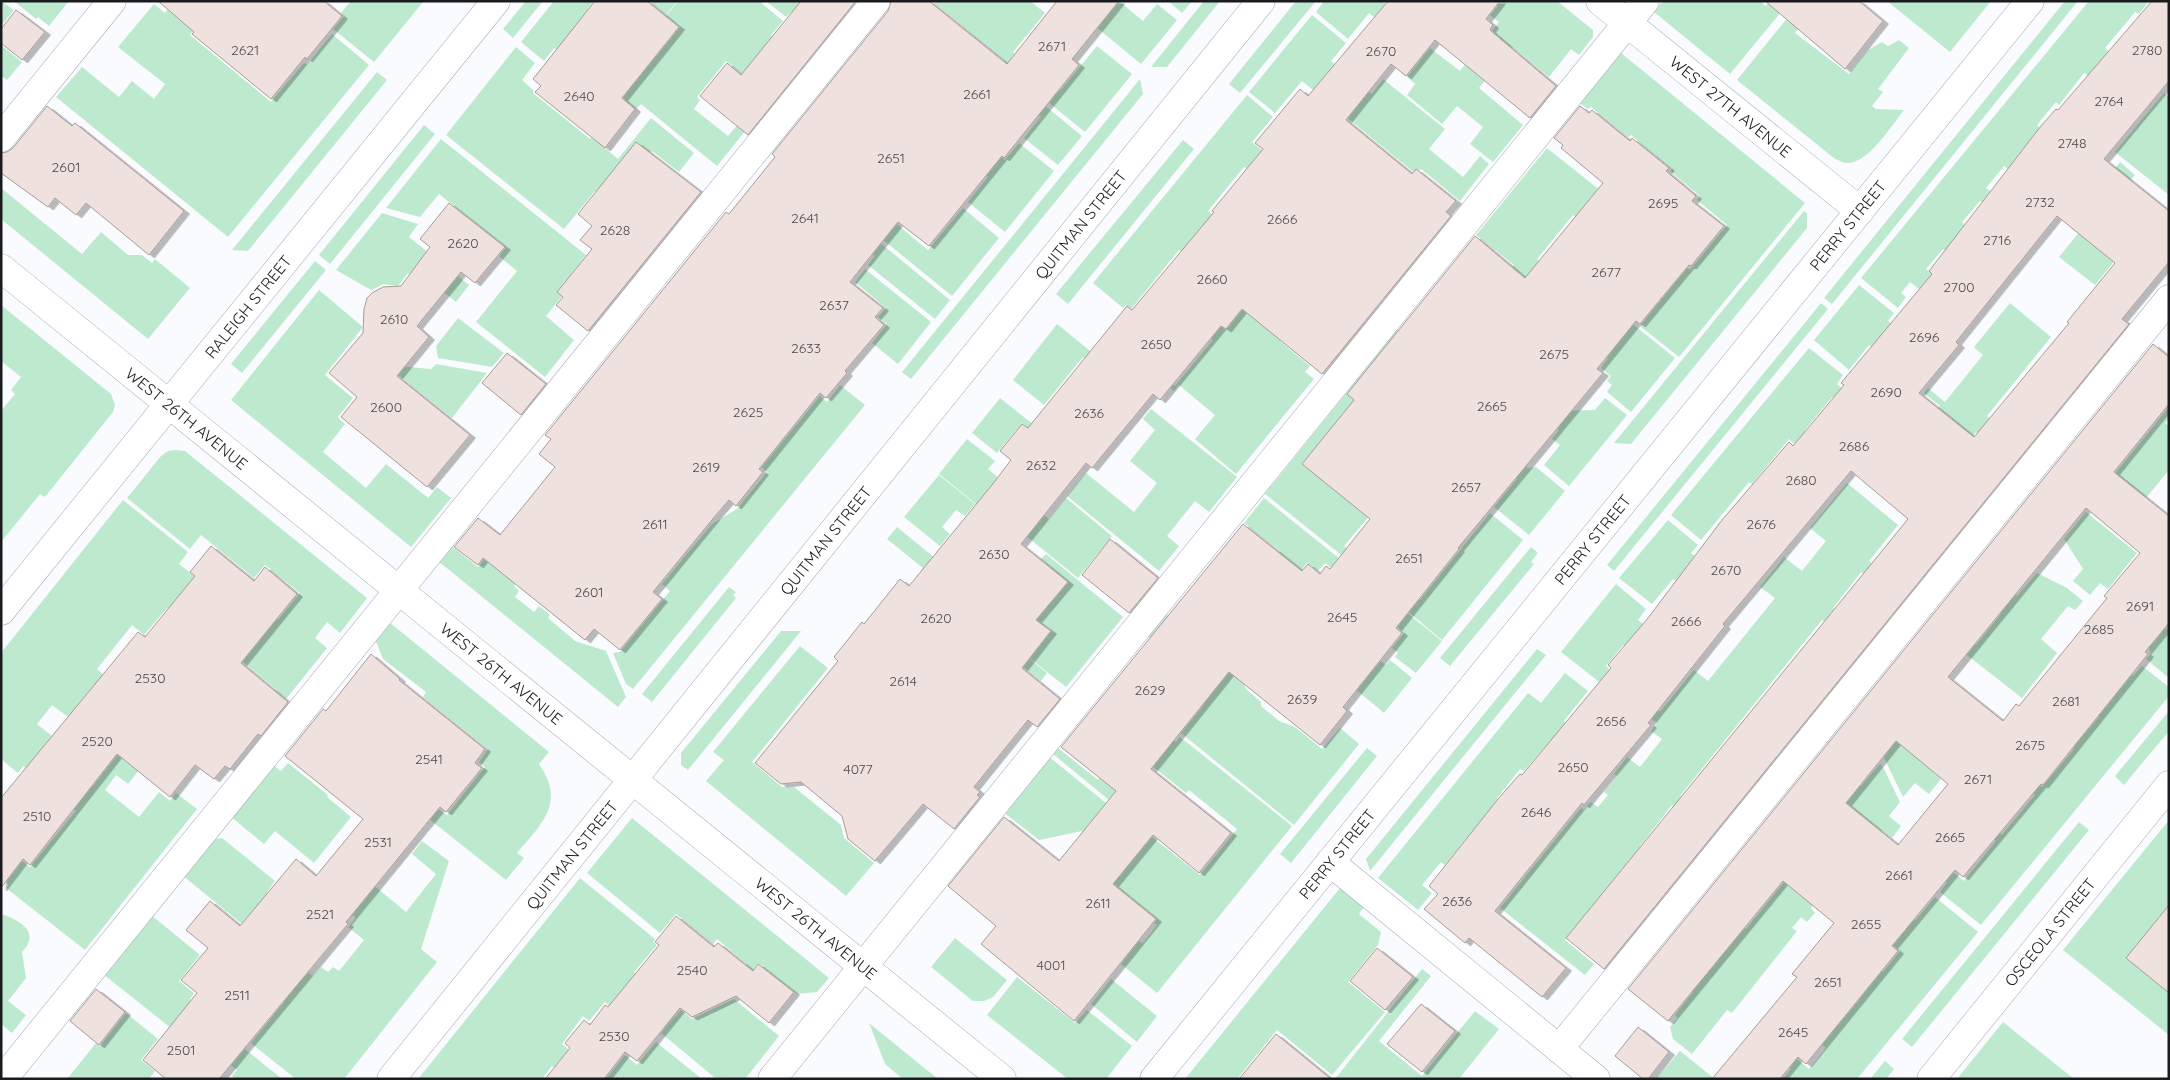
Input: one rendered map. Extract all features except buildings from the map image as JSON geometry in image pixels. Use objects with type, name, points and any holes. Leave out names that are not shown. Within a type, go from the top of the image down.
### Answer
[{"type":"street","points":[[1,138],[112,1]]},
{"type":"street","name":"RALEIGH STREET","points":[[1,611],[496,1]]},
{"type":"street","points":[[10,1072],[876,1]]},
{"type":"street","name":"QUITMAN STREET","points":[[391,1079],[1261,1]]},
{"type":"street","name":"WEST 27TH AVENUE","points":[[1600,1],[1860,211]]},
{"type":"street","points":[[772,1079],[1645,1]]},
{"type":"street","name":"PERRY STREET","points":[[1154,1079],[2030,1]]},
{"type":"street","name":"WEST 26TH AVENUE","points":[[1,268],[1002,1079]]},
{"type":"street","points":[[1559,1049],[2169,299]]},
{"type":"street","name":"OSCEOLA STREET","points":[[1931,1079],[2169,785]]},
{"type":"street","points":[[1330,862],[1596,1079]]},
{"type":"green space","points":[[1,1],[14,10],[1,26]]},
{"type":"green space","points":[[14,1],[69,1],[49,26],[38,17],[36,19]]},
{"type":"green space","points":[[174,1],[216,1],[190,35],[271,102],[304,63],[307,65],[332,34],[369,65],[228,237],[56,97],[82,67],[119,97],[132,81],[154,99],[165,84],[118,47],[154,4],[165,13]]},
{"type":"green space","points":[[351,1],[423,2],[374,62],[333,29],[344,16],[341,13]]},
{"type":"green space","points":[[526,1],[543,1],[513,38],[503,29]]},
{"type":"green space","points":[[554,1],[594,1],[587,10],[596,18],[564,57],[554,48],[544,61],[521,42]]},
{"type":"green space","points":[[649,1],[677,1],[666,15]]},
{"type":"green space","points":[[678,1],[759,1],[783,21],[771,35],[796,55],[765,92],[726,61],[697,97],[700,100],[694,109],[728,136],[738,124],[746,130],[717,166],[641,104],[634,111],[622,102],[625,99],[623,97],[680,27],[666,16]]},
{"type":"green space","points":[[766,1],[798,1],[824,23],[816,33],[790,13],[786,17]]},
{"type":"green space","points":[[932,1],[1030,1],[1045,13],[1013,52],[1060,91],[1097,46],[1132,74],[1085,132],[1006,68],[998,68],[1004,60]]},
{"type":"green space","points":[[1119,1],[1143,21],[1157,4],[1177,20],[1141,64],[1079,13]]},
{"type":"green space","points":[[1168,1],[1192,1],[1182,13]]},
{"type":"green space","points":[[1204,1],[1220,1],[1167,67],[1151,67]]},
{"type":"green space","points":[[1296,1],[1316,1],[1240,93],[1229,84]]},
{"type":"green space","points":[[1324,1],[1382,1],[1433,42],[1404,41],[1369,13],[1348,39],[1316,12]]},
{"type":"green space","points":[[1492,1],[1557,1],[1593,30],[1593,37],[1579,55],[1571,49],[1549,77],[1513,47],[1479,88],[1523,125],[1493,162],[1470,144],[1483,127],[1457,106],[1442,124],[1407,95],[1415,84],[1407,77],[1430,48],[1460,71],[1499,22],[1490,15],[1498,6]]},
{"type":"green space","points":[[1666,1],[1760,1],[1766,6],[1770,1],[1790,1],[1730,74],[1654,12],[1660,4]]},
{"type":"green space","points":[[1801,1],[1820,1],[1795,33],[1849,74],[1868,50],[1882,42],[1888,46],[1899,40],[1909,48],[1878,89],[1883,92],[1872,106],[1876,109],[1904,110],[1871,151],[1855,162],[1845,163],[1835,159],[1737,80]]},
{"type":"green space","points":[[1887,1],[1991,1],[1950,52]]},
{"type":"green space","points":[[2065,1],[2078,1],[1832,304],[1824,298]]},
{"type":"green space","points":[[2089,1],[2149,1],[2139,14],[2135,12],[2105,48],[2114,56],[2094,81],[2084,73],[2059,105],[2056,102],[2037,125],[2047,134],[2015,174],[2004,166],[1986,188],[2003,202],[1995,213],[1980,201],[1962,222],[1973,231],[1953,256],[1943,249],[1926,269],[1937,278],[1924,293],[1910,282],[1901,293],[1906,297],[1898,308],[1861,278]]},
{"type":"green space","points":[[1312,15],[1346,43],[1331,61],[1372,94],[1383,79],[1445,129],[1429,149],[1463,177],[1480,156],[1489,164],[1460,201],[1421,169],[1416,174],[1302,81],[1275,113],[1249,92]]},
{"type":"green space","points":[[1,45],[22,62],[7,80],[1,76]]},
{"type":"green space","points":[[516,47],[535,63],[522,80],[534,91],[533,93],[618,159],[651,118],[694,153],[679,172],[652,151],[619,193],[647,233],[595,191],[564,229],[446,135]]},
{"type":"green space","points":[[1621,53],[1805,203],[1679,357],[1640,326],[1687,268],[1690,270],[1727,225],[1697,200],[1700,196],[1670,171],[1672,169],[1631,135],[1628,137],[1591,107],[1588,109],[1580,103]]},
{"type":"green space","points":[[853,66],[906,79],[1005,160],[1019,143],[1054,171],[1005,232],[968,202],[988,177]]},
{"type":"green space","points":[[377,72],[387,80],[248,251],[232,250]]},
{"type":"green space","points":[[1006,74],[1082,136],[1058,165],[1024,138],[1041,117],[991,78]]},
{"type":"green space","points":[[1140,79],[1143,94],[911,379],[902,372]]},
{"type":"green space","points":[[2164,93],[2169,97],[2169,195],[2115,152]]},
{"type":"green space","points":[[1247,95],[1273,117],[1252,142],[1263,151],[1248,170],[1244,167],[1208,211],[1253,247],[1187,256],[1179,250],[1131,309],[1126,305],[1123,308],[1093,283]]},
{"type":"green space","points":[[424,125],[435,134],[330,264],[319,255]]},
{"type":"green space","points":[[441,139],[586,255],[571,274],[581,283],[576,289],[565,281],[557,292],[562,296],[546,316],[574,340],[545,377],[476,322],[517,271],[499,256],[506,247],[439,194],[420,217],[386,208]]},
{"type":"green space","points":[[793,139],[928,250],[963,208],[999,238],[952,296],[780,156]]},
{"type":"green space","points":[[1183,140],[1194,149],[1068,304],[1056,294]]},
{"type":"green space","points":[[1547,148],[1626,211],[1618,251],[1573,215],[1537,259],[1559,276],[1485,301],[1514,265],[1476,235]]},
{"type":"green space","points":[[2120,162],[2135,175],[2112,203],[2129,243],[2095,285],[2059,257],[2094,214],[2098,190]]},
{"type":"green space","points":[[1,188],[82,254],[101,232],[128,255],[142,255],[152,263],[155,259],[190,288],[148,339],[1,219]]},
{"type":"green space","points":[[829,201],[950,300],[935,319],[868,265],[875,256],[820,211]]},
{"type":"green space","points":[[1804,211],[1807,213],[1807,228],[1631,444],[1614,443]]},
{"type":"green space","points":[[382,213],[418,224],[409,237],[469,285],[456,302],[436,286],[431,291],[408,273],[398,286],[384,284],[371,290],[336,270]]},
{"type":"green space","points":[[315,261],[326,270],[242,373],[231,364]]},
{"type":"green space","points":[[865,269],[931,322],[898,364],[872,343],[887,324],[878,317],[886,308],[855,282]]},
{"type":"green space","points":[[1328,282],[1280,341],[1310,366],[1305,372],[1314,379],[1236,474],[1195,439],[1215,415],[1179,385],[1174,391],[1158,378],[1161,374],[1175,386],[1213,340],[1200,329],[1210,317],[1226,330],[1264,283]]},
{"type":"green space","points":[[1859,285],[1894,313],[1888,321],[1899,330],[1880,354],[1869,345],[1849,370],[1814,340]]},
{"type":"green space","points":[[319,290],[363,327],[325,375],[353,398],[338,417],[345,424],[323,452],[366,488],[386,464],[428,498],[437,487],[451,498],[411,547],[231,400]]},
{"type":"green space","points":[[1600,298],[1675,358],[1631,412],[1607,392],[1612,385],[1607,381],[1611,376],[1601,368],[1608,358],[1542,303]]},
{"type":"green space","points":[[1821,303],[1828,309],[1614,571],[1607,565]]},
{"type":"green space","points":[[2010,303],[2051,337],[1987,416],[2018,442],[2006,456],[1976,432],[1956,456],[1917,433],[1940,406],[1924,393],[1928,388],[1945,402],[1983,355],[1974,347]]},
{"type":"green space","points":[[1,305],[111,394],[115,405],[113,412],[45,497],[40,494],[1,542],[1,411],[15,394],[11,390],[21,377],[1,361]]},
{"type":"green space","points":[[458,318],[504,353],[492,367],[438,358],[436,346]]},
{"type":"green space","points":[[1057,324],[1095,355],[1090,361],[1083,357],[1044,405],[1013,380]]},
{"type":"green space","points":[[1397,330],[1435,361],[1420,503],[1466,539],[1460,547],[1417,513],[1376,508],[1344,546],[1370,567],[1365,574],[1265,494]]},
{"type":"green space","points":[[1809,348],[1843,375],[1837,384],[1852,396],[1837,401],[1832,397],[1805,430],[1811,435],[1809,456],[1789,439],[1752,484],[1749,482],[1701,540],[1671,515]]},
{"type":"green space","points":[[436,364],[487,373],[452,418],[386,365],[431,369]]},
{"type":"green space","points":[[840,385],[865,405],[633,689],[626,684],[613,653],[620,652],[670,591],[662,584],[712,524],[737,509],[767,472],[762,467],[820,396],[827,402]]},
{"type":"green space","points":[[1000,398],[1072,455],[1077,467],[1022,423],[997,453],[972,433]]},
{"type":"green space","points":[[1605,398],[1627,415],[1569,486],[1544,465],[1560,445],[1552,439],[1559,430],[1547,421],[1556,411],[1595,410]]},
{"type":"green space","points":[[2169,407],[2169,419],[2165,423],[2169,426],[2169,470],[2128,520],[2110,480]]},
{"type":"green space","points":[[1151,409],[1237,477],[1209,512],[1195,501],[1167,536],[1179,546],[1159,571],[1067,496],[1086,473],[1134,512],[1157,483],[1130,461],[1155,430],[1143,419]]},
{"type":"green space","points":[[1493,438],[1528,468],[1536,467],[1565,491],[1529,535],[1494,507],[1517,479],[1481,449]]},
{"type":"green space","points":[[967,439],[995,461],[988,469],[1049,519],[1066,498],[1112,536],[1078,578],[1014,526],[976,504],[939,474]]},
{"type":"green space","points":[[168,451],[185,451],[367,598],[340,633],[327,622],[315,638],[327,648],[286,699],[238,658],[260,606],[278,620],[300,593],[265,565],[254,578],[201,535],[190,549],[127,498],[161,456]]},
{"type":"green space","points":[[939,475],[975,504],[965,516],[956,510],[942,527],[950,534],[940,546],[904,517]]},
{"type":"green space","points":[[1847,483],[1898,525],[1869,561],[1901,587],[1893,598],[1861,572],[1833,608],[1865,634],[1855,646],[1822,620],[1680,796],[1712,822],[1704,831],[1672,805],[1640,846],[1673,873],[1630,859],[1565,940],[1594,964],[1585,975],[1500,908],[1581,808],[1584,810],[1590,802],[1598,807],[1608,795],[1604,792],[1617,776],[1614,774],[1627,757],[1640,767],[1662,739],[1651,731],[1657,723],[1615,690],[1622,681],[1660,712],[1694,670],[1708,681],[1775,598],[1760,587],[1784,557],[1802,571],[1826,541],[1810,528]]},
{"type":"green space","points":[[1264,498],[1442,641],[1416,673],[1395,657],[1398,653],[1392,648],[1404,633],[1394,624],[1397,620],[1325,563],[1318,571],[1307,563],[1284,592],[1244,595],[1280,551],[1244,523]]},
{"type":"green space","points":[[123,500],[188,552],[179,564],[196,577],[208,639],[168,607],[144,635],[132,625],[97,669],[113,683],[68,717],[52,705],[37,724],[52,736],[26,768],[23,766],[18,773],[1,759],[1,653]]},
{"type":"green space","points":[[2086,512],[2137,553],[2108,589],[2100,583],[2090,595],[2073,581],[2083,569],[2064,539]]},
{"type":"green space","points":[[1490,513],[1523,540],[1442,640],[1406,610],[1416,597],[1420,600]]},
{"type":"green space","points":[[1668,520],[1698,545],[1691,553],[1702,562],[1698,600],[1673,579],[1652,604],[1619,578]]},
{"type":"green space","points":[[897,527],[990,603],[1027,586],[1046,563],[1041,559],[1046,554],[1123,617],[1066,687],[921,572],[923,568],[887,539]]},
{"type":"green space","points":[[505,535],[535,560],[514,586],[519,591],[515,597],[534,612],[539,606],[550,615],[548,618],[575,641],[606,651],[626,697],[618,707],[438,561],[450,545],[478,567]]},
{"type":"green space","points":[[1531,547],[1538,553],[1531,562],[1534,564],[1450,666],[1440,658]]},
{"type":"green space","points":[[1984,570],[2017,596],[2037,573],[2067,588],[2083,601],[2075,610],[2068,606],[2041,639],[2057,653],[2022,698],[1958,648],[1967,637],[1976,645],[2001,614],[1970,589]]},
{"type":"green space","points":[[1616,584],[1646,609],[1638,620],[1652,631],[1633,653],[1623,645],[1606,666],[1617,676],[1607,688],[1561,652]]},
{"type":"green space","points":[[729,587],[736,592],[733,595],[736,598],[652,702],[642,694]]},
{"type":"green space","points":[[1164,612],[1241,674],[1246,689],[1261,702],[1261,706],[1279,721],[1295,727],[1322,749],[1340,728],[1359,744],[1294,825],[1181,733],[1203,706],[1194,699],[1171,655],[1146,635]]},
{"type":"green space","points":[[389,622],[549,752],[539,764],[547,778],[550,790],[548,812],[535,832],[517,853],[524,858],[506,880],[429,819],[438,809],[447,815],[485,767],[479,762],[488,749],[423,697],[426,692],[383,659],[375,639]]},
{"type":"green space","points":[[2138,627],[2155,641],[2165,628],[2169,631],[2169,678],[2146,659],[2151,653]]},
{"type":"green space","points":[[781,631],[801,631],[688,770],[681,765],[681,753]]},
{"type":"green space","points":[[1003,637],[1047,673],[1041,681],[1013,659]]},
{"type":"green space","points":[[800,646],[828,668],[752,762],[782,787],[794,787],[841,825],[844,838],[874,863],[846,896],[706,781],[724,760],[713,752]]},
{"type":"green space","points":[[1537,649],[1546,655],[1370,871],[1366,859]]},
{"type":"green space","points":[[1390,660],[1412,678],[1384,713],[1354,688],[1365,670],[1370,674],[1381,661],[1386,665]]},
{"type":"green space","points":[[2142,666],[2169,687],[2169,696],[1981,925],[1940,892],[1947,882],[1909,850],[1916,842],[1964,881],[1996,841],[1944,797],[1949,791],[2002,835],[2035,795],[1980,750],[1987,741],[2042,787],[2074,749],[2020,705],[2029,695],[2082,737],[2099,717],[2088,708],[2122,667],[2133,676]]},
{"type":"green space","points":[[1565,673],[1588,691],[1564,721],[1575,731],[1558,751],[1548,743],[1524,771],[1520,769],[1497,798],[1506,807],[1478,842],[1469,835],[1445,865],[1441,862],[1422,885],[1432,893],[1418,910],[1378,878],[1528,693],[1541,703]]},
{"type":"green space","points":[[2169,711],[2169,731],[2124,785],[2115,776]]},
{"type":"green space","points":[[1856,731],[1960,738],[1933,772],[1941,779],[1929,794],[1915,783],[1903,797],[1884,758],[1885,755]]},
{"type":"green space","points":[[1166,734],[1176,742],[1180,737],[1292,826],[1157,993],[1121,964],[1139,941],[1143,943],[1157,925],[1154,923],[1157,919],[1109,880],[1123,863],[1082,831],[1039,840],[1003,812],[1048,756],[1111,807],[1147,843],[1152,837],[1200,875],[1237,829],[1189,790],[1186,793],[1146,761]]},
{"type":"green space","points":[[1128,743],[1115,805],[1053,754],[1058,748],[1098,780]]},
{"type":"green space","points":[[1367,748],[1377,756],[1291,863],[1280,854]]},
{"type":"green space","points":[[45,749],[92,787],[122,749],[143,765],[128,784],[116,775],[105,790],[139,817],[159,792],[170,801],[176,793],[197,809],[85,950],[6,888],[9,885],[6,882],[22,861],[30,867],[76,811],[27,772]]},
{"type":"green space","points":[[1830,761],[1861,786],[1880,764],[1882,765],[1900,802],[1889,816],[1901,826],[1892,838],[1882,830],[1868,848],[1847,803],[1816,778]]},
{"type":"green space","points":[[288,763],[328,795],[327,797],[351,817],[314,863],[275,831],[264,844],[230,816],[272,764],[281,771]]},
{"type":"green space","points":[[632,818],[829,978],[817,992],[797,994],[758,963],[751,972],[745,967],[747,964],[717,939],[713,944],[676,914],[660,933],[587,873]]},
{"type":"green space","points":[[2169,820],[2169,1035],[2063,950]]},
{"type":"green space","points":[[2079,822],[2089,830],[1912,1047],[1902,1039]]},
{"type":"green space","points":[[222,838],[275,881],[267,892],[294,914],[242,924],[182,875],[210,840]]},
{"type":"green space","points":[[422,841],[449,861],[421,949],[437,962],[344,1079],[296,1079],[251,1043],[285,1001],[280,997],[303,968],[313,976],[321,967],[328,972],[333,967],[339,971],[364,940],[348,927],[356,918],[349,912],[371,883],[406,912],[436,874],[412,854]]},
{"type":"green space","points":[[1841,870],[1811,908],[1815,913],[1807,922],[1801,917],[1792,928],[1797,931],[1732,1013],[1727,1010],[1692,1054],[1673,1039],[1670,1027],[1678,1018],[1675,1015],[1693,992],[1660,966],[1744,927],[1746,929],[1784,882]]},
{"type":"green space","points":[[580,878],[655,939],[653,942],[657,945],[634,972],[680,1009],[665,1028],[622,993],[610,1007],[605,1002],[589,1021],[583,1016],[562,1044],[604,1078],[568,1079],[552,1066],[542,1079],[418,1079]]},
{"type":"green space","points":[[1340,888],[1364,907],[1359,914],[1381,932],[1378,945],[1348,982],[1385,1012],[1332,1075],[1277,1030],[1237,1079],[1185,1079]]},
{"type":"green space","points":[[1935,897],[1978,932],[1857,1079],[1783,1079],[1791,1069],[1749,1035],[1757,1026],[1809,1069],[1826,1048],[1814,1039],[1836,1012],[1844,1018],[1860,999],[1850,990],[1865,958],[1883,972],[1900,951],[1889,942],[1910,916],[1916,920]]},
{"type":"green space","points":[[1,914],[21,923],[29,933],[27,945],[22,952],[26,978],[8,1001],[26,1015],[12,1033],[1,1024]]},
{"type":"green space","points":[[151,915],[200,955],[179,981],[194,993],[190,999],[203,1010],[181,1036],[103,974]]},
{"type":"green space","points":[[955,938],[1007,980],[993,997],[984,1001],[973,1001],[931,967]]},
{"type":"green space","points":[[1422,969],[1431,976],[1379,1041],[1422,1076],[1475,1011],[1499,1029],[1459,1079],[1335,1079]]},
{"type":"green space","points":[[1017,977],[1075,1023],[1087,1010],[1132,1046],[1106,1079],[1068,1079],[987,1015]]},
{"type":"green space","points":[[1111,979],[1157,1016],[1137,1042],[1091,1004]]},
{"type":"green space","points":[[734,999],[779,1036],[745,1079],[714,1077],[661,1033],[681,1010],[692,1019]]},
{"type":"green space","points":[[126,1013],[158,1039],[141,1060],[155,1071],[149,1079],[67,1079],[96,1043],[100,1046]]},
{"type":"green space","points":[[2003,1022],[2074,1079],[1957,1079]]},
{"type":"green space","points":[[869,1023],[938,1079],[903,1079],[885,1064]]},
{"type":"green space","points":[[188,1030],[247,1046],[245,1049],[282,1079],[236,1079],[232,1076],[237,1070]]},
{"type":"green space","points":[[656,1042],[702,1079],[606,1079],[625,1055],[637,1065]]},
{"type":"green space","points":[[1680,1051],[1715,1079],[1702,1079],[1699,1077],[1698,1079],[1656,1079]]},
{"type":"green space","points":[[1885,1061],[1894,1069],[1886,1079],[1870,1079]]}]
